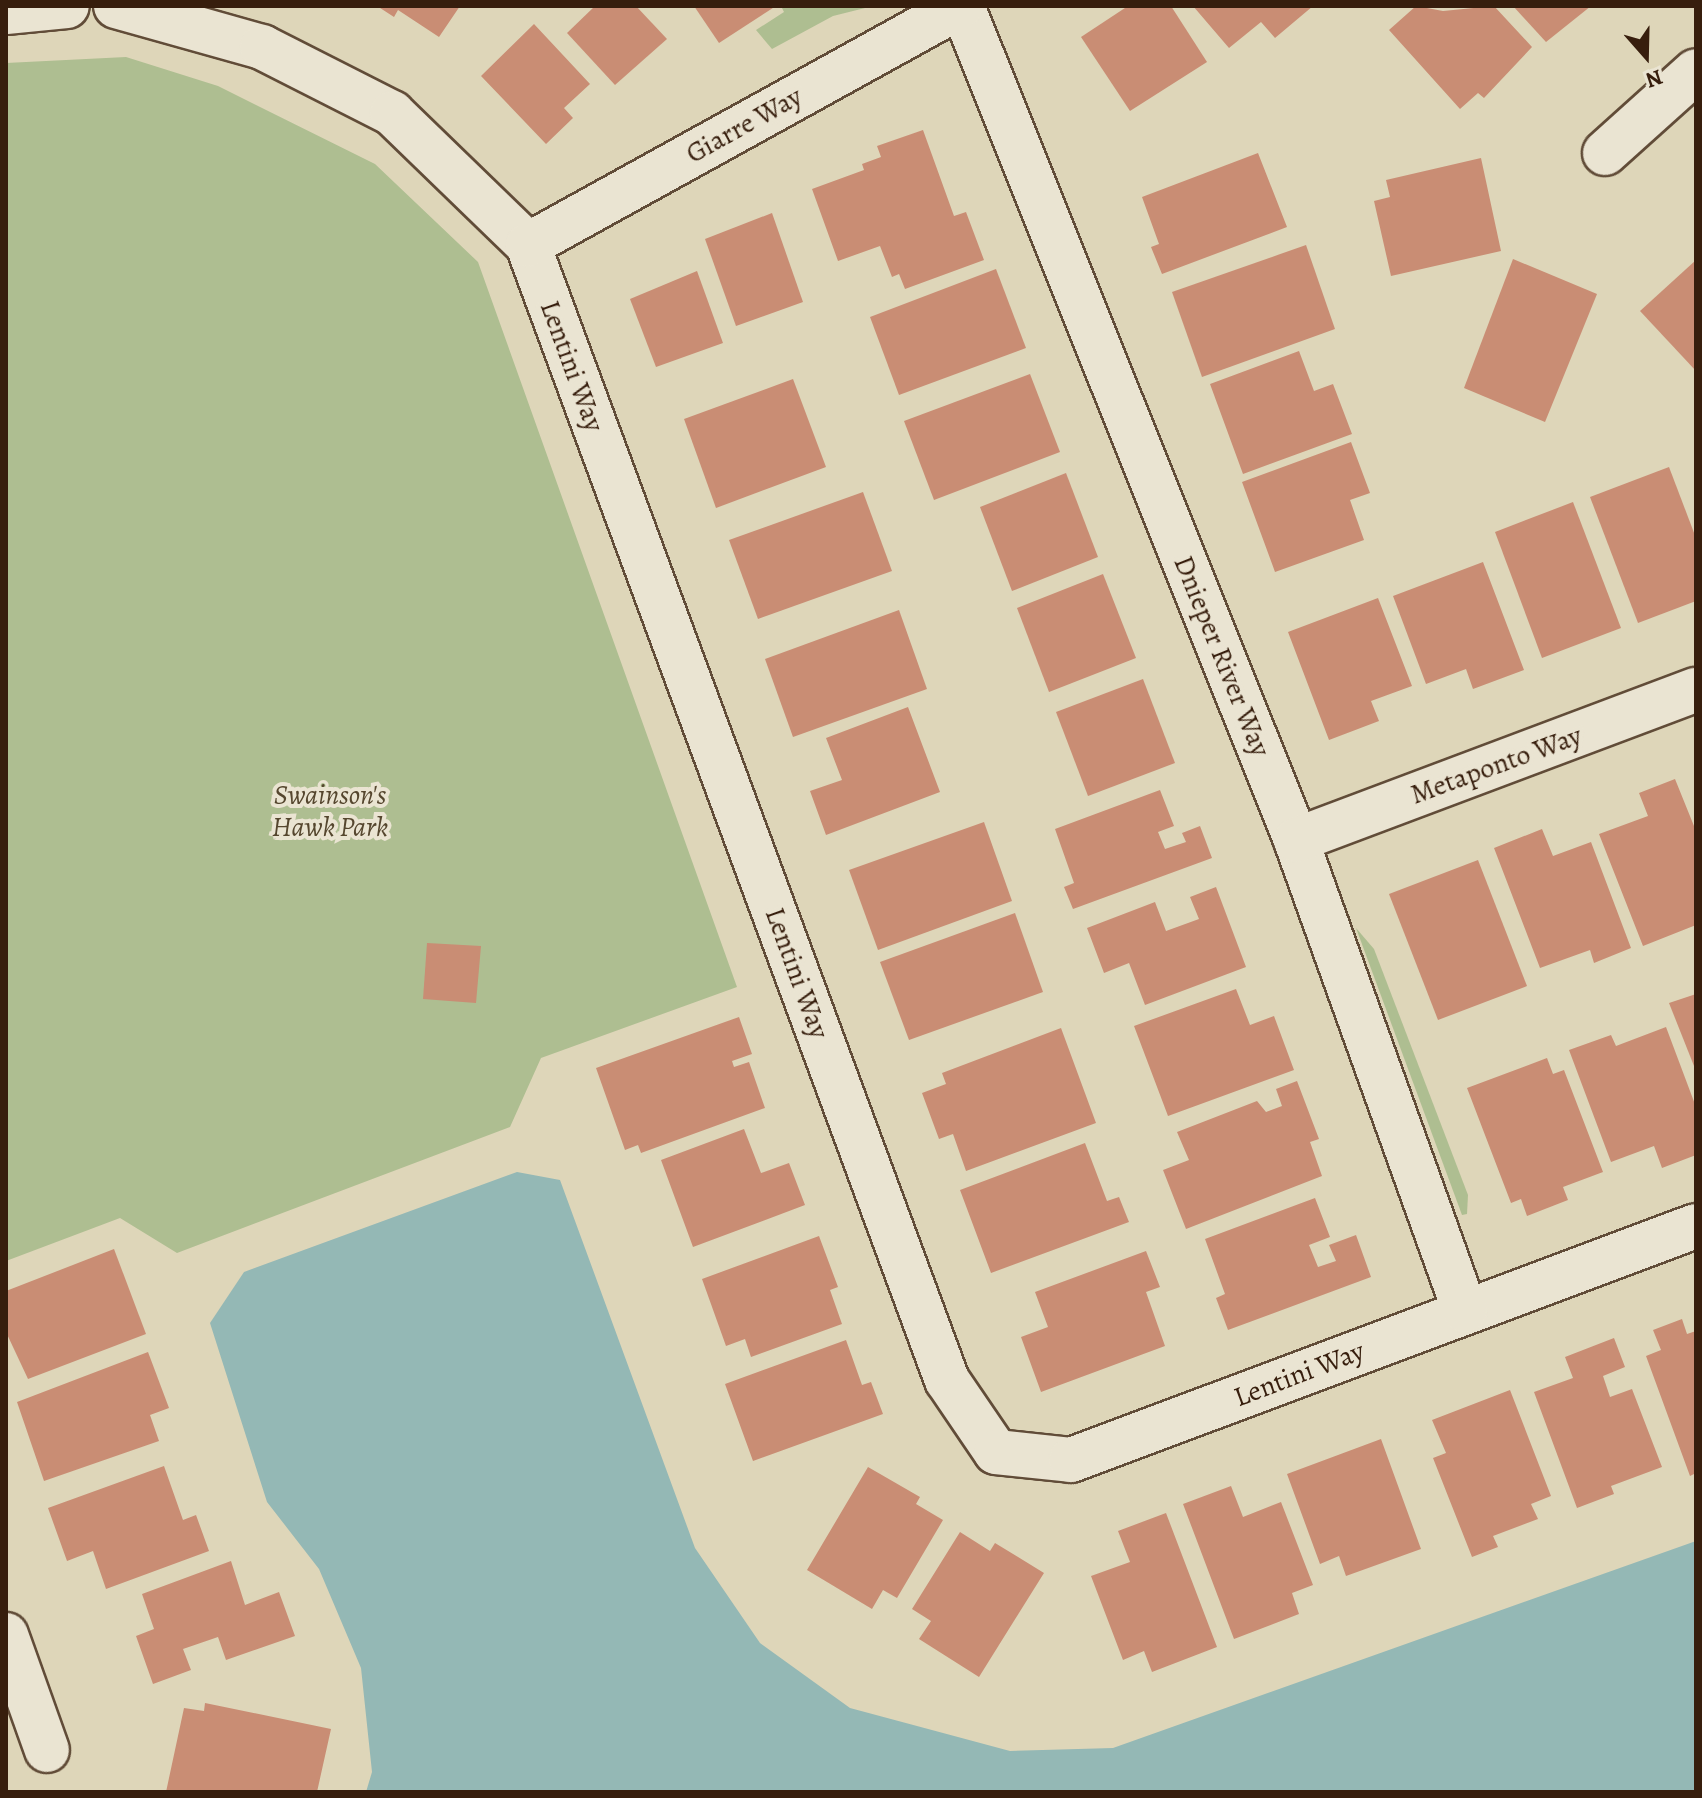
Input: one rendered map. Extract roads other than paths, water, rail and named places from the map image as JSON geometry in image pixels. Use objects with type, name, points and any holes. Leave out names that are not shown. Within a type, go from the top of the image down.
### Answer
[{"type":"street","points":[[6,12],[67,6]]},
{"type":"street","name":"Lentini Way","points":[[116,6],[262,47],[392,113],[528,245],[947,1380],[996,1452],[1071,1460],[1696,1226]]},
{"type":"street","name":"Giarre Way","points":[[528,245],[961,6]]},
{"type":"street","name":"Dnieper River Way","points":[[961,6],[1296,840],[1465,1311]]},
{"type":"street","points":[[1605,153],[1696,71]]},
{"type":"street","name":"Metaponto Way","points":[[1296,840],[1696,690]]},
{"type":"street","points":[[6,1635],[47,1750]]},
{"type":"water","points":[[517,1172],[560,1180],[695,1548],[760,1643],[850,1708],[1010,1751],[1113,1748],[1696,1541],[1696,1792],[366,1792],[372,1772],[361,1668],[319,1569],[267,1502],[210,1323],[244,1272]]},
{"type":"park label","name":"Swainson's Hawk Park","points":[[330,811]]}]
